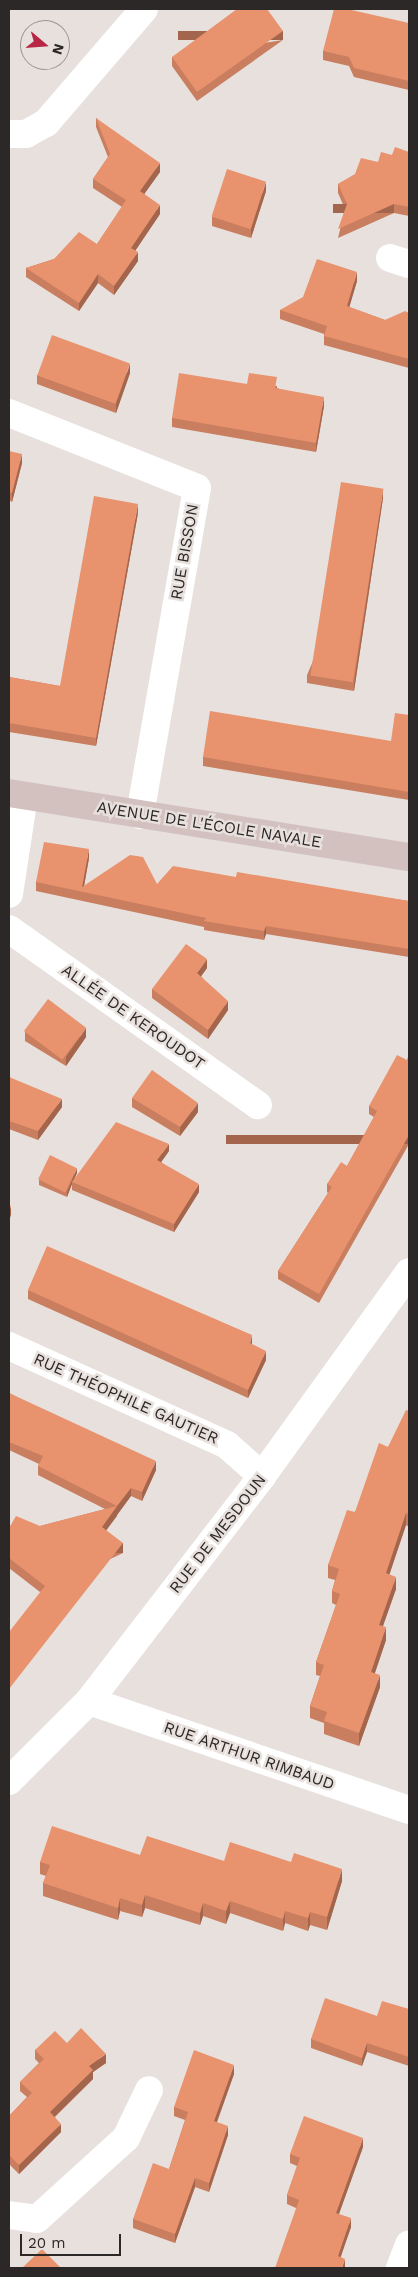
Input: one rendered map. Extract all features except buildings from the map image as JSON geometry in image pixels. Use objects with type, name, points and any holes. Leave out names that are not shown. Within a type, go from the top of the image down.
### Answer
[{"type":"street","points":[[9,134],[26,134],[46,123],[144,9]]},
{"type":"street","name":"RUE BISSON","points":[[9,414],[197,488],[140,815]]},
{"type":"street","points":[[9,894],[16,795]]},
{"type":"street","name":"AVENUE DE L'ÉCOLE NAVALE","points":[[16,795],[409,857]]},
{"type":"street","name":"ALLÉE DE KEROUDOT","points":[[9,929],[258,1105]]},
{"type":"street","name":"RUE DE MESDOUN","points":[[9,1781],[89,1701],[262,1476],[409,1272]]},
{"type":"street","name":"RUE THÉOPHILE GAUTIER","points":[[9,1346],[227,1445],[262,1476]]},
{"type":"street","name":"RUE ARTHUR RIMBAUD","points":[[89,1701],[409,1810]]},
{"type":"street","points":[[9,2216],[37,2218],[126,2138],[149,2090]]},
{"type":"street","points":[[400,2268],[409,2245]]}]
